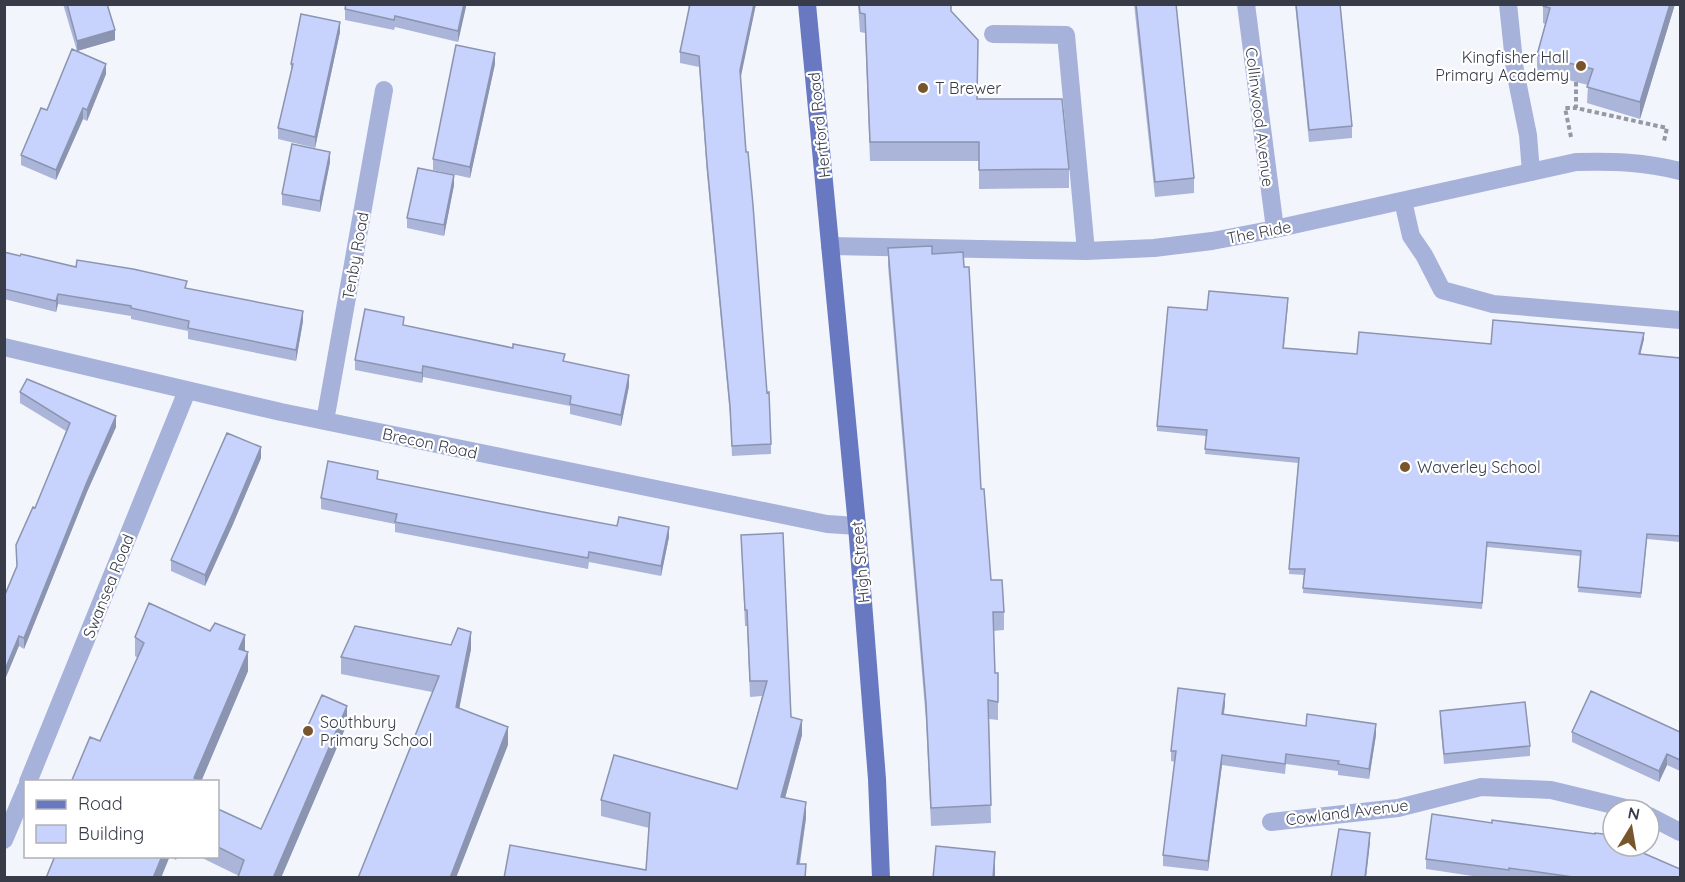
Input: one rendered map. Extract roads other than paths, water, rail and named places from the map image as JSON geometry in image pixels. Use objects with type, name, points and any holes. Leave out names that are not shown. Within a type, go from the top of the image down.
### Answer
[{"type":"main road","name":"Hertford Road","points":[[807,4],[830,246]]},
{"type":"main road","name":"High Street","points":[[830,246],[876,757],[881,878]]},
{"type":"street","name":"Collinwood Avenue","points":[[1246,4],[1275,229]]},
{"type":"street","points":[[1508,4],[1515,71],[1528,135],[1531,172]]},
{"type":"street","points":[[993,34],[1066,34],[1086,251]]},
{"type":"street","name":"Tenby Road","points":[[325,421],[384,90]]},
{"type":"street","name":"The Ride","points":[[830,246],[1086,251],[1154,248],[1212,241],[1275,229],[1576,162],[1616,160],[1680,171]]},
{"type":"street","points":[[1403,201],[1411,236],[1424,255],[1442,290],[1493,304],[1680,320]]},
{"type":"street","name":"Brecon Road","points":[[4,347],[325,421],[826,524],[857,526]]},
{"type":"street","name":"Swansea Road","points":[[29,780],[187,391]]},
{"type":"street","name":"Cowland Avenue","points":[[1271,822],[1398,808],[1481,787],[1551,790],[1601,802]]},
{"type":"street","points":[[4,840],[24,793]]},
{"type":"street","points":[[1661,822],[1680,832]]},
{"type":"place","name":"Kingfisher Hall Primary Academy","points":[[1581,66]]},
{"type":"place","name":"T Brewer","points":[[923,88]]},
{"type":"place","name":"Waverley School","points":[[1405,467]]},
{"type":"place","name":"Southbury Primary School","points":[[308,731]]}]
